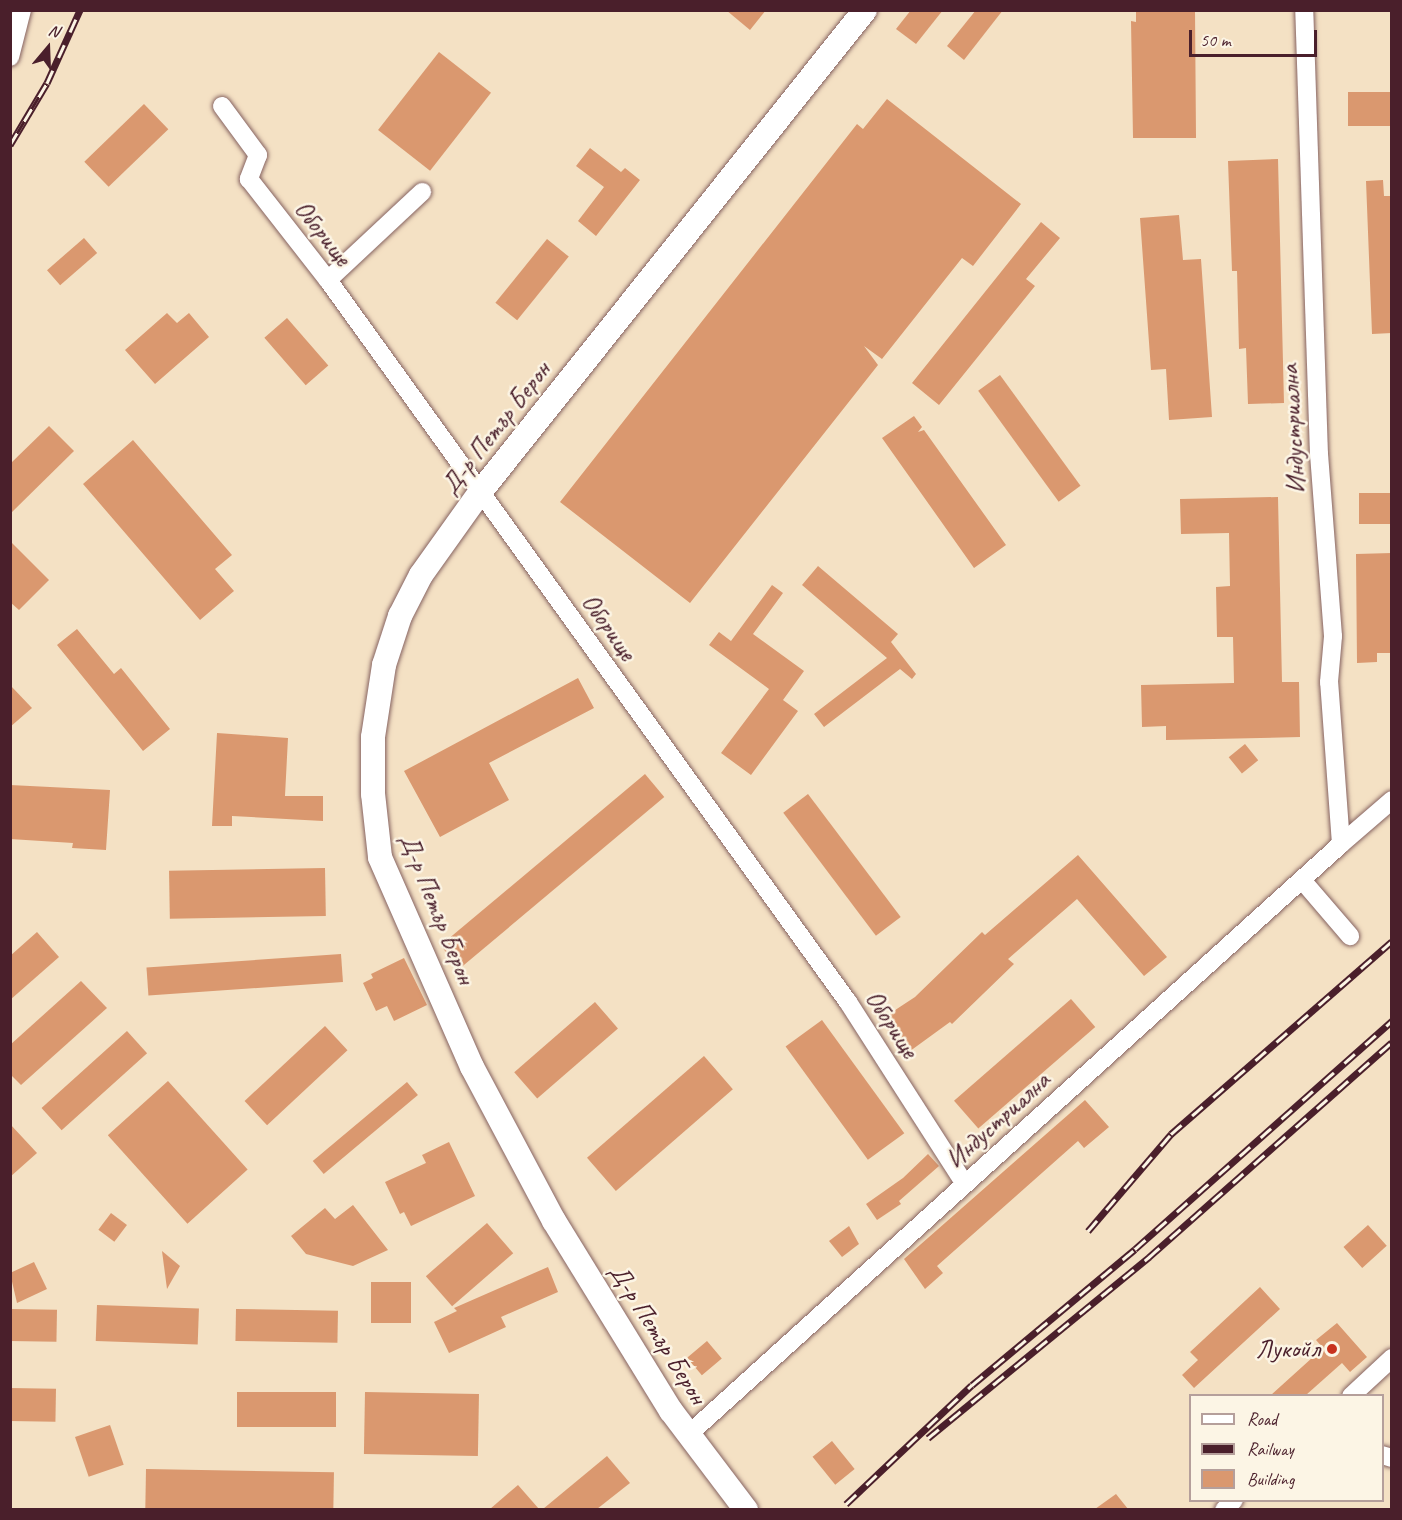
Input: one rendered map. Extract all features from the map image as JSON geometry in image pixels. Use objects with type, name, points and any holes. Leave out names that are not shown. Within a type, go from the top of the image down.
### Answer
[{"type":"street","points":[[10,57],[22,10]]},
{"type":"street","name":"Д-р Петър Берон","points":[[746,1509],[689,1434],[554,1221],[472,1067],[381,857],[373,794],[373,737],[384,665],[400,616],[421,574],[481,491],[865,10]]},
{"type":"street","name":"Индустриална","points":[[1304,10],[1318,455],[1333,636],[1329,682],[1341,844]]},
{"type":"street","name":"Оборище","points":[[222,106],[258,155],[249,179],[327,280],[481,491],[848,1002],[966,1184]]},
{"type":"street","points":[[327,280],[422,192]]},
{"type":"street","name":"Индустриална","points":[[689,1434],[1392,800]]},
{"type":"street","points":[[1302,880],[1350,936]]},
{"type":"street","points":[[1352,1394],[1392,1358]]},
{"type":"building","points":[[726,10],[766,10],[750,30]]},
{"type":"building","points":[[911,10],[943,10],[916,44],[896,29]]},
{"type":"building","points":[[976,10],[1003,10],[964,60],[947,46]]},
{"type":"building","points":[[1136,10],[1195,10],[1196,138],[1133,138],[1131,21],[1136,22]]},
{"type":"building","points":[[439,52],[491,93],[430,171],[378,130]]},
{"type":"building","points":[[1348,92],[1392,92],[1392,126],[1348,126]]},
{"type":"building","points":[[887,99],[1021,204],[973,266],[962,258],[882,359],[864,346],[878,365],[690,603],[560,502],[857,124],[863,129]]},
{"type":"building","points":[[144,104],[168,129],[109,187],[84,162]]},
{"type":"building","points":[[590,148],[621,172],[625,168],[640,180],[596,236],[578,221],[604,187],[576,166]]},
{"type":"building","points":[[1278,159],[1284,403],[1248,404],[1246,348],[1239,349],[1237,271],[1232,271],[1228,161]]},
{"type":"building","points":[[1383,180],[1384,196],[1392,196],[1392,333],[1372,334],[1366,181]]},
{"type":"building","points":[[1179,215],[1183,260],[1201,259],[1212,417],[1169,420],[1166,369],[1151,370],[1140,218]]},
{"type":"building","points":[[1041,222],[1060,238],[1026,279],[1035,286],[939,405],[912,383]]},
{"type":"building","points":[[84,238],[97,253],[60,285],[47,270]]},
{"type":"building","points":[[547,239],[569,257],[517,320],[495,303]]},
{"type":"building","points":[[167,313],[177,323],[189,313],[209,337],[155,384],[125,350]]},
{"type":"building","points":[[287,318],[328,366],[306,385],[264,338]]},
{"type":"building","points":[[1000,375],[1081,486],[1059,502],[978,391]]},
{"type":"building","points":[[914,416],[922,427],[918,432],[924,430],[1006,545],[974,568],[882,438]]},
{"type":"building","points":[[49,426],[74,451],[10,514],[10,464]]},
{"type":"building","points":[[133,440],[232,555],[215,569],[234,591],[200,620],[83,484]]},
{"type":"building","points":[[1359,493],[1392,493],[1392,524],[1359,524]]},
{"type":"building","points":[[1278,497],[1282,682],[1299,682],[1300,737],[1166,740],[1166,726],[1142,727],[1141,685],[1234,683],[1233,637],[1217,637],[1216,587],[1230,586],[1229,533],[1181,534],[1180,499]]},
{"type":"building","points":[[10,541],[49,580],[19,610],[10,602]]},
{"type":"building","points":[[1392,553],[1391,653],[1377,653],[1377,662],[1357,663],[1356,554]]},
{"type":"building","points":[[818,566],[898,634],[891,642],[916,674],[912,679],[900,669],[824,727],[814,714],[887,658],[802,585]]},
{"type":"building","points":[[772,585],[783,593],[753,634],[804,671],[783,700],[798,711],[751,775],[721,753],[769,689],[709,645],[719,632],[731,641]]},
{"type":"building","points":[[77,629],[114,674],[121,668],[170,729],[143,751],[57,645]]},
{"type":"building","points":[[578,678],[594,708],[489,763],[509,800],[440,837],[404,771]]},
{"type":"building","points":[[10,685],[32,708],[10,727]]},
{"type":"building","points":[[217,733],[288,738],[285,796],[323,796],[323,821],[232,816],[232,826],[212,826]]},
{"type":"building","points":[[1245,744],[1258,760],[1242,774],[1229,757]]},
{"type":"building","points":[[645,774],[664,797],[460,969],[440,946]]},
{"type":"building","points":[[10,785],[110,790],[106,850],[72,848],[73,843],[10,839]]},
{"type":"building","points":[[808,794],[901,917],[876,936],[783,813]]},
{"type":"building","points":[[1078,855],[1167,957],[1144,976],[1077,899],[1008,959],[1014,964],[952,1024],[950,1022],[906,1054],[880,1020],[915,997],[982,932],[985,935]]},
{"type":"building","points":[[325,868],[326,916],[170,919],[169,871]]},
{"type":"building","points":[[37,932],[59,957],[10,1000],[10,956]]},
{"type":"building","points":[[341,954],[343,982],[148,996],[146,968]]},
{"type":"building","points":[[404,958],[427,1005],[394,1021],[387,1006],[376,1011],[363,983],[373,978],[371,974]]},
{"type":"building","points":[[81,981],[107,1008],[21,1085],[10,1074],[10,1045]]},
{"type":"building","points":[[1071,999],[1095,1027],[978,1129],[954,1101]]},
{"type":"building","points":[[595,1002],[618,1028],[537,1099],[514,1072]]},
{"type":"building","points":[[822,1020],[904,1133],[868,1160],[786,1046]]},
{"type":"building","points":[[325,1026],[348,1050],[267,1125],[245,1101]]},
{"type":"building","points":[[127,1031],[147,1053],[62,1130],[42,1108]]},
{"type":"building","points":[[704,1056],[733,1089],[616,1191],[587,1158]]},
{"type":"building","points":[[168,1081],[248,1169],[187,1224],[108,1135]]},
{"type":"building","points":[[407,1082],[418,1095],[324,1174],[313,1161]]},
{"type":"building","points":[[1085,1100],[1109,1127],[1084,1148],[1078,1141],[937,1266],[943,1273],[925,1289],[904,1259]]},
{"type":"building","points":[[10,1124],[37,1153],[10,1177]]},
{"type":"building","points":[[449,1142],[475,1196],[411,1226],[404,1212],[400,1214],[385,1182],[426,1163],[422,1155]]},
{"type":"building","points":[[928,1154],[939,1166],[899,1201],[901,1204],[877,1220],[866,1204],[903,1178]]},
{"type":"building","points":[[353,1205],[388,1250],[353,1266],[306,1254],[291,1236],[325,1208],[335,1219]]},
{"type":"building","points":[[111,1213],[127,1225],[114,1242],[98,1230]]},
{"type":"building","points":[[487,1223],[513,1253],[452,1306],[426,1276]]},
{"type":"building","points":[[1368,1225],[1387,1246],[1362,1268],[1343,1247]]},
{"type":"building","points":[[849,1226],[859,1244],[842,1257],[829,1241]]},
{"type":"building","points":[[162,1251],[180,1266],[167,1289]]},
{"type":"building","points":[[34,1262],[47,1289],[17,1303],[10,1273]]},
{"type":"building","points":[[548,1267],[558,1292],[501,1317],[506,1327],[449,1353],[434,1322],[457,1311],[454,1308]]},
{"type":"building","points":[[371,1282],[411,1282],[411,1323],[371,1323]]},
{"type":"building","points":[[1260,1287],[1280,1309],[1194,1388],[1182,1375],[1198,1360],[1190,1352]]},
{"type":"building","points":[[97,1305],[199,1309],[198,1345],[96,1341]]},
{"type":"building","points":[[10,1309],[57,1310],[56,1342],[10,1341]]},
{"type":"building","points":[[236,1309],[338,1311],[337,1343],[235,1341]]},
{"type":"building","points":[[1337,1323],[1367,1357],[1350,1372],[1342,1363],[1307,1394],[1272,1394],[1323,1348],[1316,1340]]},
{"type":"building","points":[[707,1341],[722,1359],[702,1375],[687,1358]]},
{"type":"building","points":[[10,1388],[56,1389],[55,1422],[10,1421]]},
{"type":"building","points":[[237,1392],[336,1392],[336,1427],[237,1427]]},
{"type":"building","points":[[365,1392],[479,1394],[478,1456],[364,1454]]},
{"type":"building","points":[[110,1425],[124,1465],[89,1477],[75,1437]]},
{"type":"building","points":[[832,1441],[855,1469],[835,1485],[813,1457]]},
{"type":"building","points":[[607,1456],[630,1483],[597,1509],[543,1509]]},
{"type":"building","points":[[146,1469],[334,1472],[333,1510],[145,1509]]},
{"type":"building","points":[[518,1485],[539,1509],[490,1509]]},
{"type":"building","points":[[1116,1494],[1128,1509],[1095,1509]]},
{"type":"railway","points":[[10,145],[47,83],[80,10]]},
{"type":"railway","points":[[1088,1231],[1171,1134],[1392,941]]},
{"type":"railway","points":[[846,1504],[972,1385],[1135,1249],[1392,1021]]},
{"type":"railway","points":[[928,1438],[1149,1257],[1392,1042]]},
{"type":"place","name":"Лукойл","points":[[1332,1349]]}]
